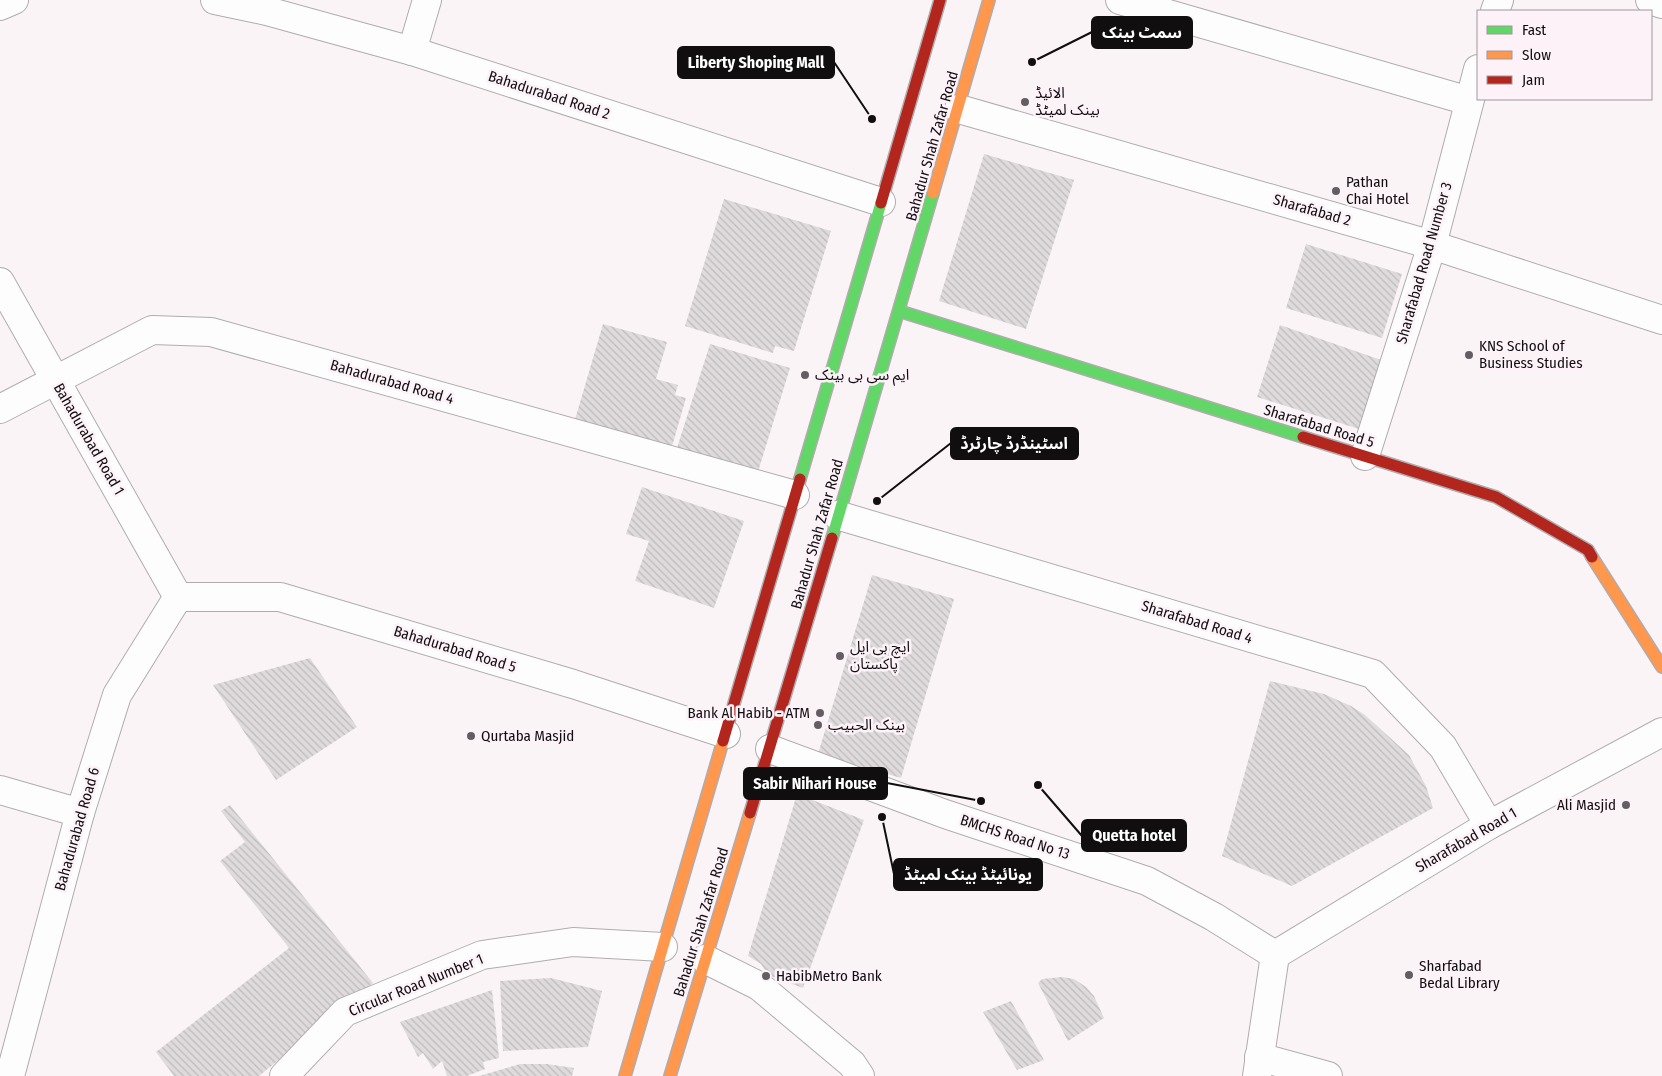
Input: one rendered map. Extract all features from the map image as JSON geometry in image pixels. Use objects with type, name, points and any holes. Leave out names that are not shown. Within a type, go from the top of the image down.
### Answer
[{"type":"street","points":[[0,6],[14,0]]},
{"type":"street","name":"Bahadurabad Road 2","points":[[215,0],[267,11],[412,51],[881,202]]},
{"type":"street","points":[[412,51],[427,0]]},
{"type":"street","name":"Bahadur Shah Zafar Road","points":[[625,1076],[940,0]]},
{"type":"street","name":"Bahadur Shah Zafar Road","points":[[670,1076],[770,749],[959,109],[989,0]]},
{"type":"street","points":[[1120,0],[1469,101]]},
{"type":"street","points":[[1650,0],[1662,4]]},
{"type":"street","name":"Sharafabad Road Number 3","points":[[1365,456],[1432,245],[1477,73]]},
{"type":"street","name":"Sharafabad 2","points":[[959,109],[1432,245],[1662,320]]},
{"type":"street","name":"Bahadurabad Road 1","points":[[0,282],[178,597]]},
{"type":"street","name":"Sharafabad Road 5","points":[[899,311],[1496,497],[1588,550],[1662,667]]},
{"type":"street","name":"Bahadurabad Road 4","points":[[0,409],[152,330],[211,332],[795,495]]},
{"type":"street","name":"Sharafabad Road 4","points":[[838,516],[1373,674],[1443,747],[1489,825]]},
{"type":"street","name":"Bahadurabad Road 5","points":[[178,597],[280,597],[573,684],[726,734]]},
{"type":"street","name":"Bahadurabad Road 6","points":[[10,1076],[80,813],[117,695],[178,597]]},
{"type":"street","name":"Sharafabad Road 1","points":[[1275,955],[1489,825],[1662,732]]},
{"type":"street","name":"BMCHS Road No 13","points":[[770,749],[945,814],[1147,881],[1214,917],[1275,955]]},
{"type":"street","points":[[0,790],[80,813]]},
{"type":"street","name":"Circular Road Number 1","points":[[284,1076],[345,1012],[482,956],[573,942],[663,947]]},
{"type":"street","points":[[1275,955],[1258,1066],[1328,1076]]},
{"type":"street","points":[[705,959],[759,986],[852,1064],[860,1076]]},
{"type":"building","points":[[984,154],[1074,180],[1026,329],[939,301]]},
{"type":"building","points":[[724,199],[831,231],[794,351],[775,346],[773,353],[685,326]]},
{"type":"building","points":[[1306,244],[1402,274],[1382,338],[1286,308]]},
{"type":"building","points":[[603,324],[667,342],[656,379],[678,385],[675,395],[686,398],[671,450],[574,423]]},
{"type":"building","points":[[1280,325],[1387,362],[1362,430],[1257,397]]},
{"type":"building","points":[[710,344],[790,368],[757,475],[676,451]]},
{"type":"building","points":[[642,487],[744,521],[714,608],[635,581],[649,541],[626,534]]},
{"type":"building","points":[[872,575],[954,599],[901,778],[818,754]]},
{"type":"building","points":[[310,658],[357,727],[276,780],[213,685]]},
{"type":"building","points":[[1270,681],[1324,694],[1351,706],[1365,715],[1409,755],[1426,786],[1433,808],[1292,886],[1222,856]]},
{"type":"building","points":[[797,794],[864,820],[803,988],[768,975],[761,964],[748,956]]},
{"type":"building","points":[[230,805],[373,983],[259,1076],[174,1076],[156,1052],[289,948],[220,861],[245,842],[221,811]]},
{"type":"building","points":[[1062,977],[1074,979],[1086,987],[1094,996],[1104,1018],[1068,1041],[1038,983],[1042,979]]},
{"type":"building","points":[[551,978],[602,991],[588,1047],[503,1051],[500,981]]},
{"type":"building","points":[[492,990],[499,1058],[483,1062],[485,1069],[467,1076],[447,1076],[442,1061],[433,1069],[423,1053],[418,1057],[400,1022]]},
{"type":"building","points":[[1011,1001],[1044,1060],[1017,1070],[983,1012]]},
{"type":"building","points":[[520,1064],[547,1064],[574,1068],[572,1076],[479,1076]]},
{"type":"traffic: fast","points":[[832,538],[933,193]]},
{"type":"traffic: fast","points":[[800,479],[881,203]]},
{"type":"traffic: fast","points":[[899,311],[1303,437]]},
{"type":"traffic: slow","points":[[933,193],[989,0]]},
{"type":"traffic: slow","points":[[1592,557],[1662,667]]},
{"type":"traffic: slow","points":[[625,1076],[723,741]]},
{"type":"traffic: slow","points":[[670,1076],[750,813]]},
{"type":"traffic: jam","points":[[881,203],[940,0]]},
{"type":"traffic: jam","points":[[1303,437],[1496,497],[1588,550],[1592,557]]},
{"type":"traffic: jam","points":[[723,741],[800,479]]},
{"type":"traffic: jam","points":[[750,813],[832,538]]},
{"type":"place","name":"سمٹ بینک","points":[[1032,62]]},
{"type":"place","name":"الائیڈ بینک لمیٹڈ","points":[[1025,102]]},
{"type":"place","name":"Liberty Shoping Mall","points":[[872,119]]},
{"type":"place","name":"Pathan Chai Hotel","points":[[1336,191]]},
{"type":"place","name":"KNS School of Business Studies","points":[[1469,355]]},
{"type":"place","name":"ایم سی بی بینک","points":[[805,375]]},
{"type":"place","name":"اسٹینڈرڈ چارٹرڈ","points":[[877,501]]},
{"type":"place","name":"ایچ بی ایل پاکستان","points":[[840,656]]},
{"type":"place","name":"Bank Al Habib - ATM","points":[[820,713]]},
{"type":"place","name":"بينک الحبيب","points":[[818,725]]},
{"type":"place","name":"Qurtaba Masjid","points":[[471,736]]},
{"type":"place","name":"Quetta hotel","points":[[1038,785]]},
{"type":"place","name":"Sabir Nihari House","points":[[981,801]]},
{"type":"place","name":"Ali Masjid","points":[[1626,805]]},
{"type":"place","name":"یونائیٹڈ بینک لمیٹڈ","points":[[882,817]]},
{"type":"place","name":"Sharfabad Bedal Library","points":[[1409,975]]},
{"type":"place","name":"HabibMetro Bank","points":[[766,976]]}]
